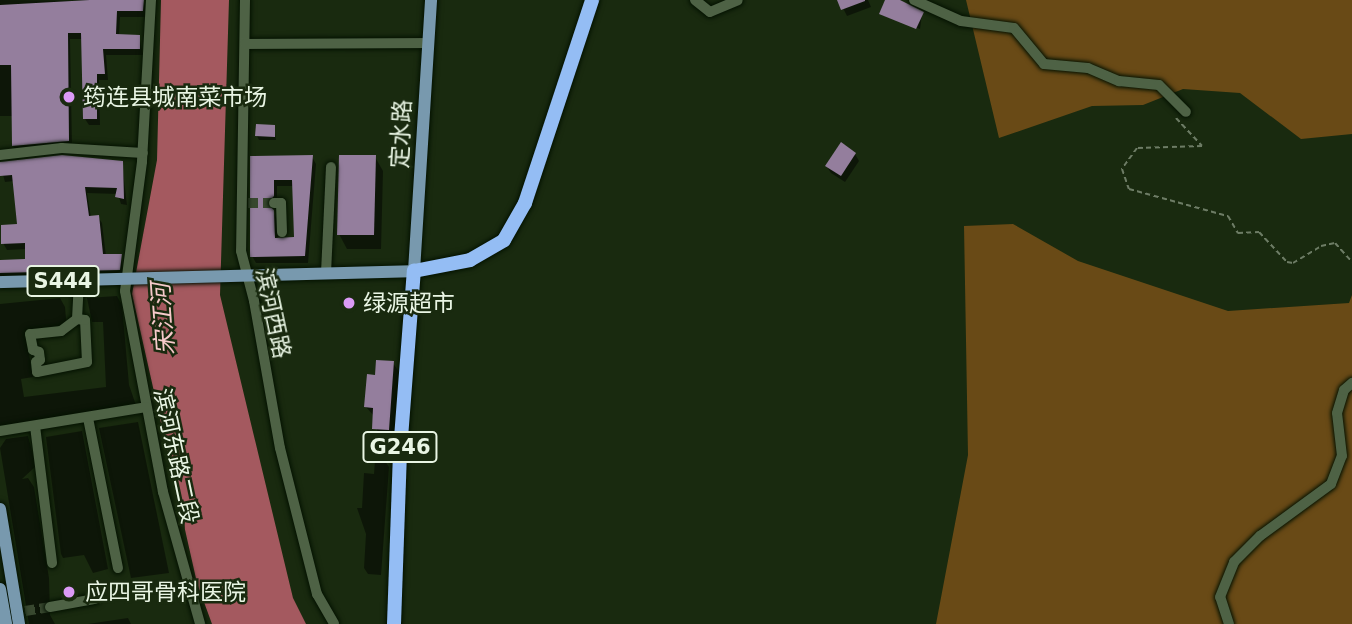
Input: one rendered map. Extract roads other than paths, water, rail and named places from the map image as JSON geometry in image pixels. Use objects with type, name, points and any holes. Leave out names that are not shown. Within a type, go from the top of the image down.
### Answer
[{"type":"highway","points":[[414,271],[470,260],[504,240],[525,203],[592,0]]},
{"type":"highway","name":"G246","points":[[394,624],[400,451],[414,271]]},
{"type":"main road","name":"定水路","points":[[414,271],[431,0]]},
{"type":"main road","name":"S444","points":[[0,282],[245,278],[414,271]]},
{"type":"main road","points":[[0,509],[20,616]]},
{"type":"main road","points":[[0,589],[6,624]]},
{"type":"street","name":"滨河东路二段","points":[[151,0],[143,153],[125,280],[146,407],[184,580],[200,624]]},
{"type":"street","name":"滨河西路","points":[[245,0],[245,278],[254,301],[280,448],[310,568],[317,594],[334,624]]},
{"type":"street","points":[[695,0],[710,12],[738,0]]},
{"type":"street","points":[[914,0],[961,21],[1014,28],[1044,65],[1088,68],[1119,80],[1159,85],[1185,112]]},
{"type":"street","points":[[245,44],[428,43]]},
{"type":"street","points":[[0,155],[62,148],[143,153]]},
{"type":"street","points":[[326,274],[331,167]]},
{"type":"street","points":[[274,203],[281,203],[282,232]]},
{"type":"street","points":[[77,319],[79,280]]},
{"type":"street","points":[[77,319],[85,320],[87,362],[37,372],[39,352],[33,350],[30,334],[61,331],[77,319]]},
{"type":"street","points":[[1229,624],[1220,597],[1234,562],[1260,536],[1331,484],[1342,456],[1337,413],[1344,390],[1352,383]]},
{"type":"street","points":[[0,431],[146,407]]},
{"type":"street","points":[[88,418],[118,568]]},
{"type":"street","points":[[35,425],[52,563]]},
{"type":"street","points":[[50,607],[95,599]]},
{"type":"water","name":"宋江河","points":[[161,0],[229,0],[220,295],[293,598],[306,624],[212,624],[197,583],[132,294],[157,160]]},
{"type":"tunnel","points":[[248,203],[274,203]]},
{"type":"tunnel","points":[[25,611],[50,607]]},
{"type":"place","name":"筠连县城南菜市场","points":[[69,97]]},
{"type":"place","name":"绿源超市","points":[[349,303]]},
{"type":"place","name":"应四哥骨科医院","points":[[69,592]]}]
